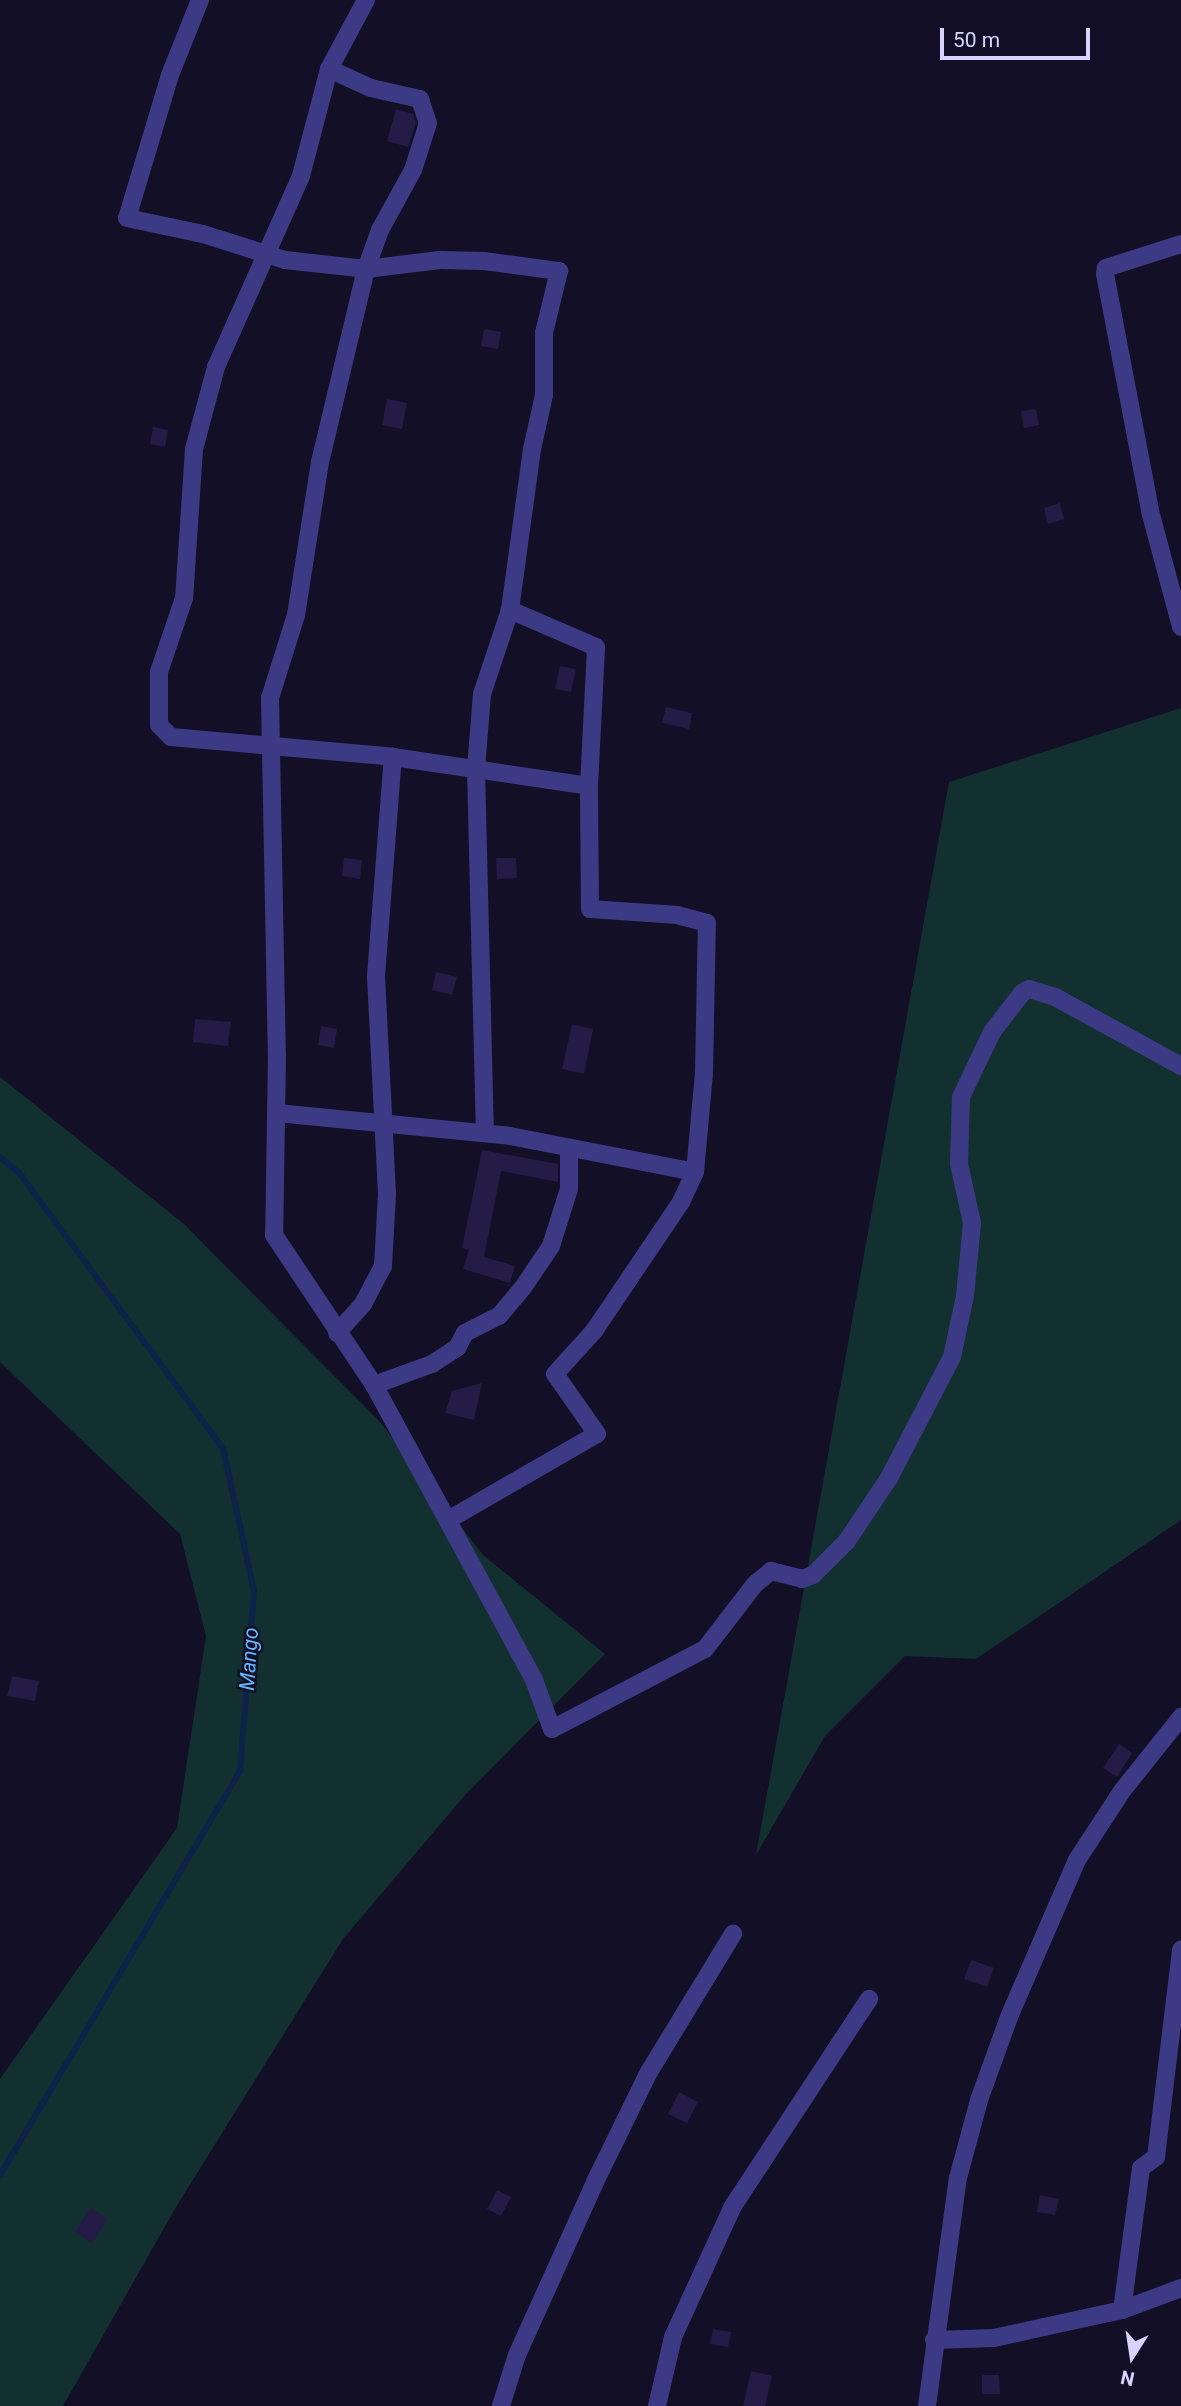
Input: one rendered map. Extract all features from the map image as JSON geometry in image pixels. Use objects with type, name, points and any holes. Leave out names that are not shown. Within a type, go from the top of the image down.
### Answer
[{"type":"street","points":[[200,0],[170,75],[127,218],[264,252],[285,260],[366,269],[439,260],[559,269],[544,333],[544,395],[532,449],[510,610],[482,694],[476,769],[485,1133]]},
{"type":"street","points":[[366,0],[329,69],[301,176],[264,252],[216,367],[194,449],[184,598],[159,672],[159,725],[171,737],[268,742],[393,757],[589,786]]},
{"type":"street","points":[[329,69],[371,88],[420,99],[428,123],[413,170],[380,230],[366,269],[320,462],[296,615],[270,698],[268,742],[277,1113],[274,1235],[374,1385],[534,1680],[552,1729],[641,1679],[689,1660],[732,1619],[762,1577],[771,1571],[802,1579],[823,1568],[882,1489],[929,1409],[953,1357],[971,1258],[972,1223],[957,1139],[961,1097],[992,1032],[1022,993],[1029,989],[1055,997],[1181,1066]]},
{"type":"street","points":[[1181,244],[1106,268],[1105,274],[1150,511],[1181,627]]},
{"type":"street","points":[[448,1520],[595,1437],[595,1429],[555,1374],[625,1288],[695,1172],[704,1073],[707,923],[678,915],[590,909],[589,786],[595,644],[510,610]]},
{"type":"street","points":[[337,1333],[363,1304],[383,1266],[383,1124],[376,939],[393,757]]},
{"type":"street","points":[[277,1113],[485,1133],[695,1172]]},
{"type":"street","points":[[374,1385],[432,1364],[457,1348],[465,1333],[499,1315],[522,1289],[551,1246],[569,1189],[569,1148]]},
{"type":"street","points":[[927,2406],[958,2178],[979,2100],[1009,2017],[1077,1860],[1122,1791],[1181,1717]]},
{"type":"street","points":[[502,2406],[517,2355],[607,2157],[649,2072],[733,1934]]},
{"type":"street","points":[[1122,2310],[1141,2168],[1156,2157],[1157,2118],[1181,1950]]},
{"type":"street","points":[[657,2406],[673,2337],[733,2206],[869,1999]]},
{"type":"street","points":[[934,2340],[994,2338],[1122,2310],[1181,2288]]},
{"type":"green space","points":[[1181,708],[1181,1520],[976,1659],[905,1656],[825,1736],[756,1855],[949,782]]},
{"type":"green space","points":[[0,1077],[184,1224],[380,1422],[483,1555],[605,1654],[465,1795],[343,1939],[176,2207],[63,2406],[0,2406],[0,2079],[177,1828],[206,1636],[180,1534],[0,1362]]},
{"type":"building","points":[[396,109],[413,114],[416,123],[408,147],[387,141]]},
{"type":"building","points":[[484,329],[501,332],[498,349],[481,346]]},
{"type":"building","points":[[387,399],[407,403],[402,429],[382,425]]},
{"type":"building","points":[[1036,409],[1039,425],[1024,428],[1021,411]]},
{"type":"building","points":[[153,427],[168,430],[165,447],[150,444]]},
{"type":"building","points":[[1060,503],[1064,519],[1048,524],[1044,508]]},
{"type":"building","points":[[560,666],[576,669],[571,692],[555,689]]},
{"type":"building","points":[[666,707],[692,713],[689,729],[662,723]]},
{"type":"building","points":[[344,858],[362,860],[360,879],[342,876]]},
{"type":"building","points":[[496,858],[516,858],[517,878],[497,879]]},
{"type":"building","points":[[436,972],[457,977],[452,995],[432,990]]},
{"type":"building","points":[[195,1019],[231,1022],[228,1046],[193,1042]]},
{"type":"building","points":[[572,1024],[593,1029],[584,1074],[562,1069]]},
{"type":"building","points":[[321,1026],[337,1029],[334,1048],[318,1045]]},
{"type":"building","points":[[482,1150],[558,1164],[558,1182],[501,1171],[484,1257],[515,1266],[510,1283],[463,1269],[469,1250],[462,1248]]},
{"type":"building","points":[[482,1383],[474,1420],[445,1413],[452,1391]]},
{"type":"building","points":[[12,1676],[39,1681],[35,1701],[7,1696]]},
{"type":"building","points":[[1119,1744],[1132,1753],[1117,1777],[1103,1768]]},
{"type":"building","points":[[971,1960],[994,1968],[987,1987],[964,1979]]},
{"type":"building","points":[[679,2092],[698,2102],[687,2123],[668,2114]]},
{"type":"building","points":[[497,2190],[511,2197],[501,2216],[487,2209]]},
{"type":"building","points":[[1040,2195],[1059,2199],[1055,2215],[1037,2212]]},
{"type":"building","points":[[91,2208],[108,2219],[92,2243],[75,2232]]},
{"type":"building","points":[[713,2329],[731,2332],[728,2347],[710,2344]]},
{"type":"building","points":[[751,2371],[772,2376],[765,2406],[743,2406]]},
{"type":"building","points":[[982,2375],[999,2375],[1000,2394],[982,2394]]},
{"type":"waterway","name":"Mango","points":[[0,1157],[20,1174],[223,1448],[254,1591],[240,1771],[0,2175]]}]
